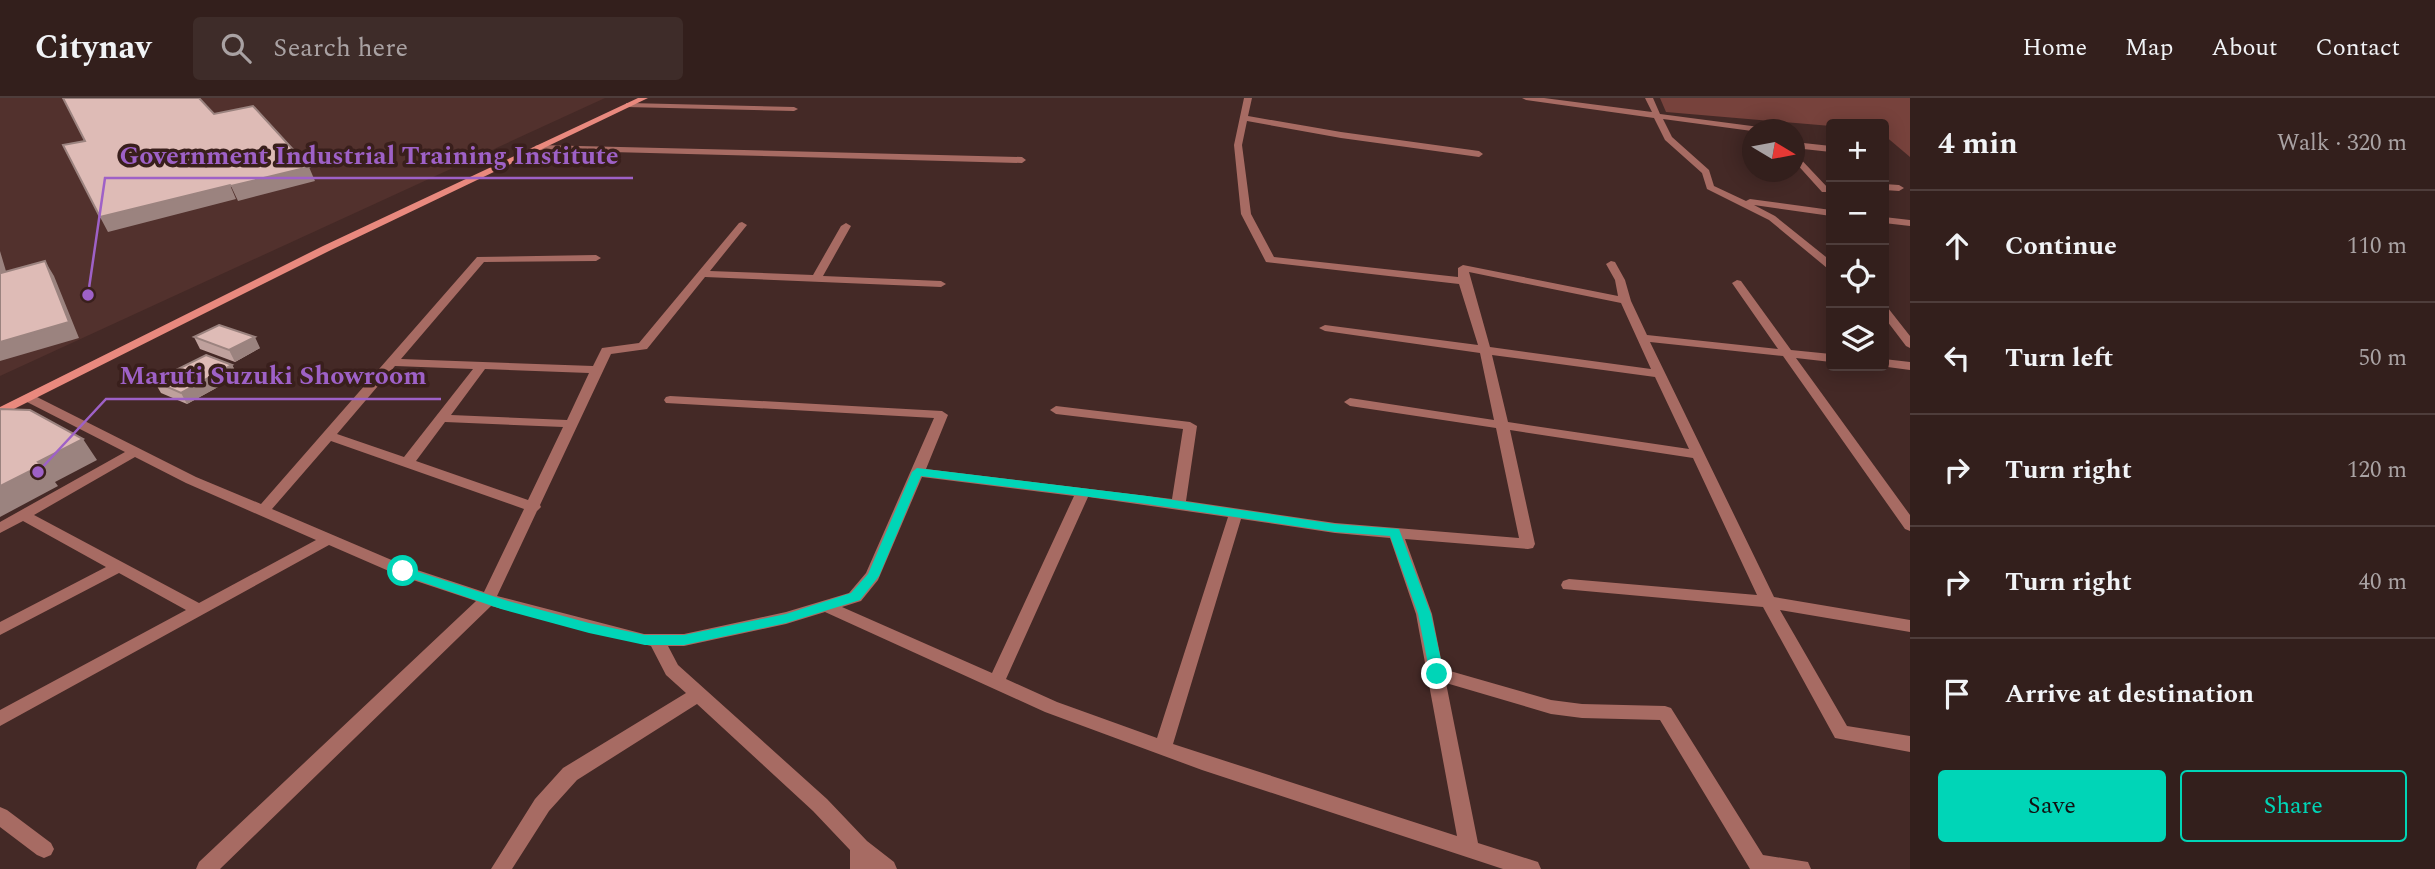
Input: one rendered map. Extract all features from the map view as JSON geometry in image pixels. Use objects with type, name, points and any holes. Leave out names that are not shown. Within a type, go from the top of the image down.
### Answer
[{"type":"main road","points":[[0,412],[327,248],[644,98]]},
{"type":"street","points":[[1248,98],[1238,145],[1246,214],[1270,260],[1464,281]]},
{"type":"street","points":[[1526,98],[1742,127]]},
{"type":"street","points":[[1649,98],[1668,138],[1706,172],[1710,187],[1772,218],[1826,262]]},
{"type":"street","points":[[629,105],[793,109]]},
{"type":"street","points":[[1244,118],[1341,135],[1479,154]]},
{"type":"street","points":[[1805,146],[1826,148]]},
{"type":"street","points":[[538,148],[1022,160]]},
{"type":"street","points":[[1805,168],[1816,180],[1826,185]]},
{"type":"street","points":[[1889,187],[1899,188]]},
{"type":"street","points":[[1735,200],[1826,213]]},
{"type":"street","points":[[1889,221],[1910,223]]},
{"type":"street","points":[[206,869],[488,599],[606,351],[643,345],[742,225]]},
{"type":"street","points":[[816,279],[846,226]]},
{"type":"street","points":[[263,511],[481,259],[596,258]]},
{"type":"street","points":[[1611,264],[1620,280],[1625,301],[1768,602],[1840,733],[1910,744]]},
{"type":"street","points":[[917,472],[1083,492],[1335,528],[1528,544],[1485,350],[1464,281],[1463,268],[1625,301]]},
{"type":"street","points":[[702,274],[941,284]]},
{"type":"street","points":[[1737,283],[1910,526]]},
{"type":"street","points":[[1889,317],[1910,344]]},
{"type":"street","points":[[1325,328],[1660,374]]},
{"type":"street","points":[[1643,338],[1826,357]]},
{"type":"street","points":[[392,362],[598,370]]},
{"type":"street","points":[[1889,364],[1910,366]]},
{"type":"street","points":[[407,463],[482,365]]},
{"type":"street","points":[[29,398],[191,480],[403,571],[589,628],[656,640],[684,640],[786,618],[855,597],[873,576],[942,415],[670,400]]},
{"type":"street","points":[[1350,402],[1698,455]]},
{"type":"street","points":[[1056,410],[1190,426],[1178,505]]},
{"type":"street","points":[[442,418],[573,424]]},
{"type":"street","points":[[328,435],[534,507]]},
{"type":"street","points":[[0,528],[136,451]]},
{"type":"street","points":[[996,683],[1083,492]]},
{"type":"street","points":[[1163,748],[1236,513]]},
{"type":"street","points":[[23,515],[199,610]]},
{"type":"street","points":[[1395,532],[1424,614],[1470,850]]},
{"type":"street","points":[[0,719],[329,539]]},
{"type":"street","points":[[0,629],[118,567]]},
{"type":"street","points":[[1569,585],[1768,602],[1910,626]]},
{"type":"street","points":[[826,606],[1051,707],[1163,748],[1531,869]]},
{"type":"street","points":[[656,640],[672,670],[820,805],[860,847],[887,869]]},
{"type":"street","points":[[1437,674],[1551,707],[1582,711],[1665,713],[1759,866],[1801,869]]},
{"type":"street","points":[[501,869],[542,805],[570,774],[699,694]]},
{"type":"street","points":[[0,816],[44,849]]},
{"type":"street","points":[[860,847],[860,869]]},
{"type":"shaded area","points":[[0,98],[605,98],[0,376]]},
{"type":"shaded area","points":[[1660,98],[1910,98],[1910,157],[1889,139],[1889,119],[1826,119],[1826,126],[1805,124],[1805,119],[1748,119],[1666,112]]},
{"type":"building","points":[[63,98],[199,98],[214,114],[253,106],[309,167],[100,217],[63,145],[85,141]]},
{"type":"building","points":[[45,261],[69,322],[0,342],[0,269],[1,273]]},
{"type":"building","points":[[219,325],[255,337],[229,350],[194,337]]},
{"type":"building","points":[[206,355],[232,365],[181,393],[154,381]]},
{"type":"building","points":[[0,409],[30,410],[83,439],[38,462],[42,465],[0,486]]},
{"type":"place","name":"Government Industrial Training Institute","points":[[88,295]]},
{"type":"place","name":"Maruti Suzuki Showroom","points":[[38,472]]},
{"type":"route","points":[[403,571],[506,606],[589,628],[645,640],[684,640],[786,618],[855,597],[873,576],[917,472],[1147,500],[1335,528],[1395,532],[1424,614],[1437,674]]}]
